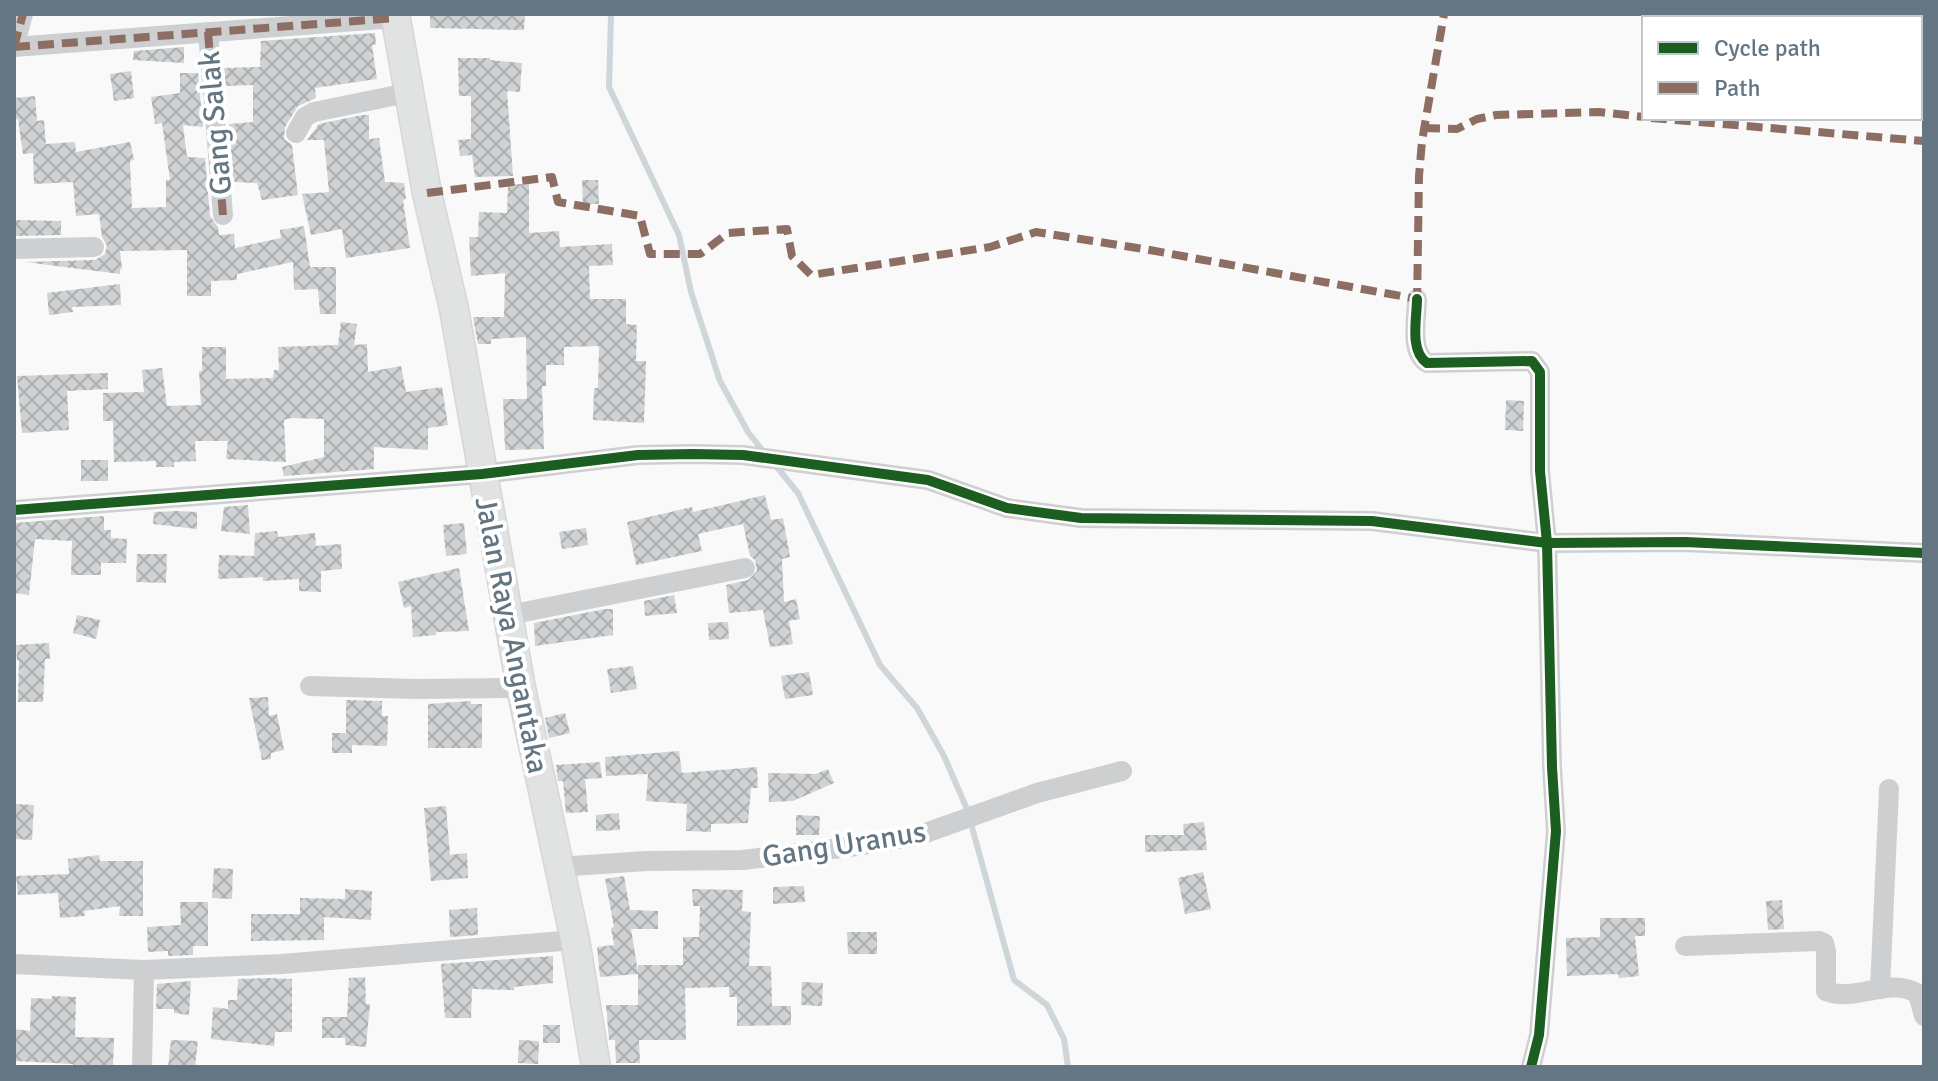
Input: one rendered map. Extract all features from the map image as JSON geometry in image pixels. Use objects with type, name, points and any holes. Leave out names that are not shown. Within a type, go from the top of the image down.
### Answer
[{"type":"main road","name":"Jalan Raya Angantaka","points":[[395,16],[407,93],[454,309],[521,688],[575,940],[596,1067]]},
{"type":"street","points":[[23,14],[14,47],[395,16]]},
{"type":"street","name":"Gang Salak","points":[[208,32],[223,215]]},
{"type":"street","points":[[296,133],[305,117],[314,112],[407,93]]},
{"type":"street","points":[[14,249],[94,247]]},
{"type":"street","points":[[1417,299],[1416,347],[1418,356],[1427,363],[1532,361],[1540,372],[1540,471],[1547,543],[1556,831],[1539,1035],[1531,1067]]},
{"type":"street","points":[[14,510],[482,474],[638,455],[743,455],[928,480],[1007,508],[1046,515],[1372,521],[1547,543],[1685,542],[1924,553]]},
{"type":"street","points":[[509,615],[745,568]]},
{"type":"street","points":[[310,686],[521,688]]},
{"type":"street","name":"Gang Uranus","points":[[557,867],[646,861],[743,860],[872,844],[917,836],[1037,793],[1122,771]]},
{"type":"street","points":[[1880,989],[1889,789]]},
{"type":"street","points":[[14,964],[144,970],[282,964],[575,940]]},
{"type":"street","points":[[1685,946],[1819,941],[1824,943],[1826,951],[1826,991],[1911,990],[1918,994],[1924,1016]]},
{"type":"street","points":[[142,1067],[144,970]]},
{"type":"building","points":[[430,14],[525,14],[524,30],[430,28]]},
{"type":"building","points":[[375,33],[376,45],[372,45],[377,79],[315,88],[316,98],[298,106],[285,127],[284,139],[292,145],[298,195],[262,200],[257,183],[233,182],[229,124],[253,122],[253,85],[226,86],[224,68],[260,67],[261,41]]},
{"type":"building","points":[[184,47],[184,63],[133,60],[134,51]]},
{"type":"building","points":[[458,58],[490,58],[522,63],[520,92],[507,91],[513,176],[475,177],[472,155],[460,156],[458,140],[471,139],[471,96],[459,96]]},
{"type":"building","points":[[131,71],[134,98],[114,101],[110,74]]},
{"type":"building","points":[[180,73],[198,73],[203,127],[183,125],[187,157],[205,158],[210,216],[218,227],[219,235],[234,234],[235,248],[281,238],[280,230],[304,226],[310,267],[336,267],[336,314],[320,314],[318,289],[294,290],[293,262],[237,274],[237,280],[211,281],[211,296],[187,296],[187,250],[120,251],[120,274],[25,262],[95,260],[105,254],[107,246],[102,237],[99,214],[76,216],[73,182],[34,184],[33,153],[23,154],[18,119],[14,120],[14,98],[35,96],[37,121],[44,120],[46,144],[75,142],[76,152],[130,142],[134,160],[130,161],[132,208],[166,207],[166,180],[170,180],[162,123],[155,124],[151,97],[180,93]]},
{"type":"building","points":[[369,115],[369,139],[379,138],[385,182],[404,183],[406,199],[403,200],[410,248],[346,258],[342,229],[311,235],[302,194],[329,192],[324,140],[307,140],[319,124]]},
{"type":"building","points":[[582,180],[598,180],[599,204],[583,204]]},
{"type":"building","points":[[508,184],[529,184],[529,233],[559,231],[560,247],[612,244],[613,265],[589,266],[590,299],[626,299],[626,324],[637,325],[636,361],[646,361],[644,423],[593,420],[599,346],[564,347],[564,365],[546,365],[546,386],[542,386],[544,449],[505,450],[503,399],[527,399],[526,337],[491,339],[491,344],[478,344],[473,317],[504,317],[505,273],[471,276],[469,237],[478,237],[479,212],[507,213]]},
{"type":"building","points":[[14,220],[61,221],[61,235],[14,236]]},
{"type":"building","points":[[120,284],[121,305],[72,307],[73,312],[49,315],[47,293]]},
{"type":"building","points":[[341,322],[357,324],[354,345],[367,344],[368,372],[401,366],[406,392],[442,387],[448,425],[428,428],[428,450],[374,447],[374,469],[284,476],[282,467],[324,457],[324,419],[291,418],[284,420],[286,462],[226,459],[228,441],[195,441],[196,461],[174,462],[174,467],[156,467],[156,461],[114,462],[113,421],[103,421],[103,393],[144,392],[142,370],[162,368],[167,406],[201,405],[199,371],[202,371],[202,347],[226,347],[226,379],[273,378],[274,370],[279,370],[278,347],[338,345]]},
{"type":"building","points":[[108,373],[108,389],[67,391],[69,430],[22,433],[17,376]]},
{"type":"building","points":[[1506,400],[1524,401],[1523,431],[1505,430]]},
{"type":"building","points":[[81,460],[108,460],[108,481],[81,481]]},
{"type":"building","points":[[765,495],[771,520],[783,518],[790,557],[782,559],[784,602],[796,599],[800,619],[789,621],[793,644],[770,647],[763,610],[729,613],[726,585],[748,580],[757,571],[755,560],[750,556],[743,524],[698,534],[702,551],[636,565],[627,522],[692,507],[693,512]]},
{"type":"building","points":[[248,505],[250,534],[221,531],[224,507]]},
{"type":"building","points":[[154,512],[197,512],[197,529],[153,524]]},
{"type":"building","points":[[104,516],[104,530],[111,530],[111,538],[127,539],[126,563],[101,563],[101,575],[71,575],[72,541],[35,539],[29,595],[14,593],[14,523]]},
{"type":"building","points":[[464,523],[467,554],[446,556],[443,525]]},
{"type":"building","points":[[586,528],[588,545],[562,549],[559,532]]},
{"type":"building","points":[[277,531],[278,537],[315,533],[316,546],[341,544],[342,569],[321,571],[321,592],[299,591],[299,579],[218,579],[219,555],[254,556],[255,533]]},
{"type":"building","points":[[137,554],[167,554],[166,583],[136,582]]},
{"type":"building","points":[[459,568],[469,631],[436,632],[436,635],[413,637],[411,606],[404,608],[398,582]]},
{"type":"building","points":[[674,595],[677,613],[645,616],[644,601]]},
{"type":"building","points":[[613,609],[613,635],[535,646],[534,623]]},
{"type":"building","points":[[77,615],[100,620],[96,639],[73,633]]},
{"type":"building","points":[[728,622],[729,639],[709,640],[708,623]]},
{"type":"building","points":[[49,643],[50,659],[45,659],[43,702],[18,702],[19,660],[16,645]]},
{"type":"building","points":[[633,666],[637,689],[611,693],[607,669]]},
{"type":"building","points":[[809,672],[813,695],[785,699],[781,676]]},
{"type":"building","points":[[268,697],[269,716],[277,714],[284,750],[271,753],[271,759],[262,760],[249,698]]},
{"type":"building","points":[[346,700],[382,701],[382,716],[388,716],[387,746],[352,745],[352,753],[332,753],[332,733],[346,733]]},
{"type":"building","points":[[471,701],[471,704],[482,704],[482,748],[428,748],[428,704]]},
{"type":"building","points":[[565,713],[570,733],[549,738],[545,718]]},
{"type":"building","points":[[679,751],[682,773],[757,767],[758,788],[751,788],[748,823],[711,824],[711,832],[686,831],[687,804],[646,801],[648,774],[606,776],[605,757]]},
{"type":"building","points":[[600,762],[602,778],[585,779],[588,812],[566,813],[563,781],[558,781],[556,765]]},
{"type":"building","points":[[828,769],[834,783],[793,801],[769,802],[768,773],[816,774]]},
{"type":"building","points":[[14,804],[34,805],[32,840],[14,839]]},
{"type":"building","points":[[446,806],[450,855],[467,853],[468,878],[431,881],[424,808]]},
{"type":"building","points":[[619,813],[620,830],[596,831],[596,815]]},
{"type":"building","points":[[796,815],[820,816],[819,835],[796,835]]},
{"type":"building","points":[[1204,822],[1207,850],[1145,852],[1145,835],[1184,835],[1183,824]]},
{"type":"building","points":[[99,855],[100,861],[143,861],[143,916],[119,916],[120,906],[84,911],[85,916],[60,918],[58,893],[18,895],[16,876],[69,874],[68,859]]},
{"type":"building","points":[[214,868],[233,869],[232,899],[212,898]]},
{"type":"building","points":[[1203,872],[1211,909],[1185,914],[1178,878]]},
{"type":"building","points":[[624,876],[630,910],[658,911],[658,929],[631,929],[638,972],[638,965],[683,965],[683,937],[699,937],[700,906],[693,906],[692,889],[743,890],[742,911],[751,912],[749,966],[771,966],[772,1006],[791,1006],[791,1025],[737,1026],[737,997],[729,997],[729,987],[685,988],[686,1040],[639,1040],[640,1063],[616,1063],[615,1040],[609,1040],[606,1005],[638,1005],[638,974],[600,977],[597,947],[614,945],[611,928],[614,927],[605,879]]},
{"type":"building","points":[[804,886],[805,902],[773,904],[773,887]]},
{"type":"building","points":[[345,889],[372,891],[371,920],[324,917],[324,940],[251,941],[251,914],[300,914],[300,898],[345,899]]},
{"type":"building","points":[[1782,900],[1784,929],[1768,930],[1766,901]]},
{"type":"building","points":[[180,902],[208,902],[208,946],[193,946],[193,955],[168,956],[168,951],[148,952],[147,927],[181,925]]},
{"type":"building","points":[[477,908],[478,935],[450,937],[449,910]]},
{"type":"building","points":[[1600,918],[1645,918],[1645,936],[1635,936],[1639,976],[1567,976],[1566,938],[1600,937]]},
{"type":"building","points":[[847,932],[877,932],[877,954],[848,954]]},
{"type":"building","points":[[553,956],[553,983],[514,987],[514,990],[472,989],[471,1018],[445,1018],[441,964]]},
{"type":"building","points":[[365,977],[366,1004],[370,1004],[366,1047],[345,1045],[345,1038],[322,1038],[322,1017],[347,1017],[349,978]]},
{"type":"building","points":[[238,979],[292,979],[292,1032],[275,1032],[274,1046],[211,1039],[213,1007],[228,1009],[228,1000],[237,1000]]},
{"type":"building","points":[[191,981],[189,1015],[174,1013],[174,1009],[156,1009],[157,984]]},
{"type":"building","points":[[802,982],[823,983],[822,1006],[801,1005]]},
{"type":"building","points":[[52,996],[76,997],[75,1037],[114,1038],[113,1067],[73,1067],[73,1064],[14,1061],[14,1029],[30,1031],[31,998],[52,999]]},
{"type":"building","points":[[543,1025],[560,1025],[560,1043],[543,1043]]},
{"type":"building","points":[[171,1040],[198,1041],[195,1067],[168,1067]]},
{"type":"building","points":[[519,1040],[539,1041],[538,1064],[518,1063]]},
{"type":"waterway","points":[[611,14],[609,87],[679,235],[691,292],[720,381],[748,432],[763,451]]},
{"type":"waterway","points":[[776,466],[798,493],[880,665],[917,708],[944,756],[967,809],[1014,980],[1047,1005],[1064,1039],[1068,1067]]},
{"type":"marked path","points":[[14,47],[23,14]]},
{"type":"marked path","points":[[1417,304],[1422,141],[1444,14]]},
{"type":"marked path","points":[[14,47],[396,18]]},
{"type":"marked path","points":[[208,32],[223,215]]},
{"type":"marked path","points":[[1424,128],[1457,129],[1477,119],[1496,115],[1599,112],[1642,117]]},
{"type":"marked path","points":[[1675,120],[1924,141]]},
{"type":"marked path","points":[[427,193],[552,177],[558,202],[640,216],[650,254],[700,254],[728,233],[787,229],[792,256],[811,275],[990,247],[1036,232],[1417,299]]},
{"type":"cycle path","points":[[1417,299],[1416,342],[1421,358],[1427,363],[1532,361],[1540,372],[1540,471],[1547,543],[1556,831],[1539,1035],[1531,1067]]},
{"type":"cycle path","points":[[14,510],[482,474],[638,455],[743,455],[928,480],[1007,508],[1081,518],[1372,521],[1547,543],[1685,542],[1924,553]]}]
